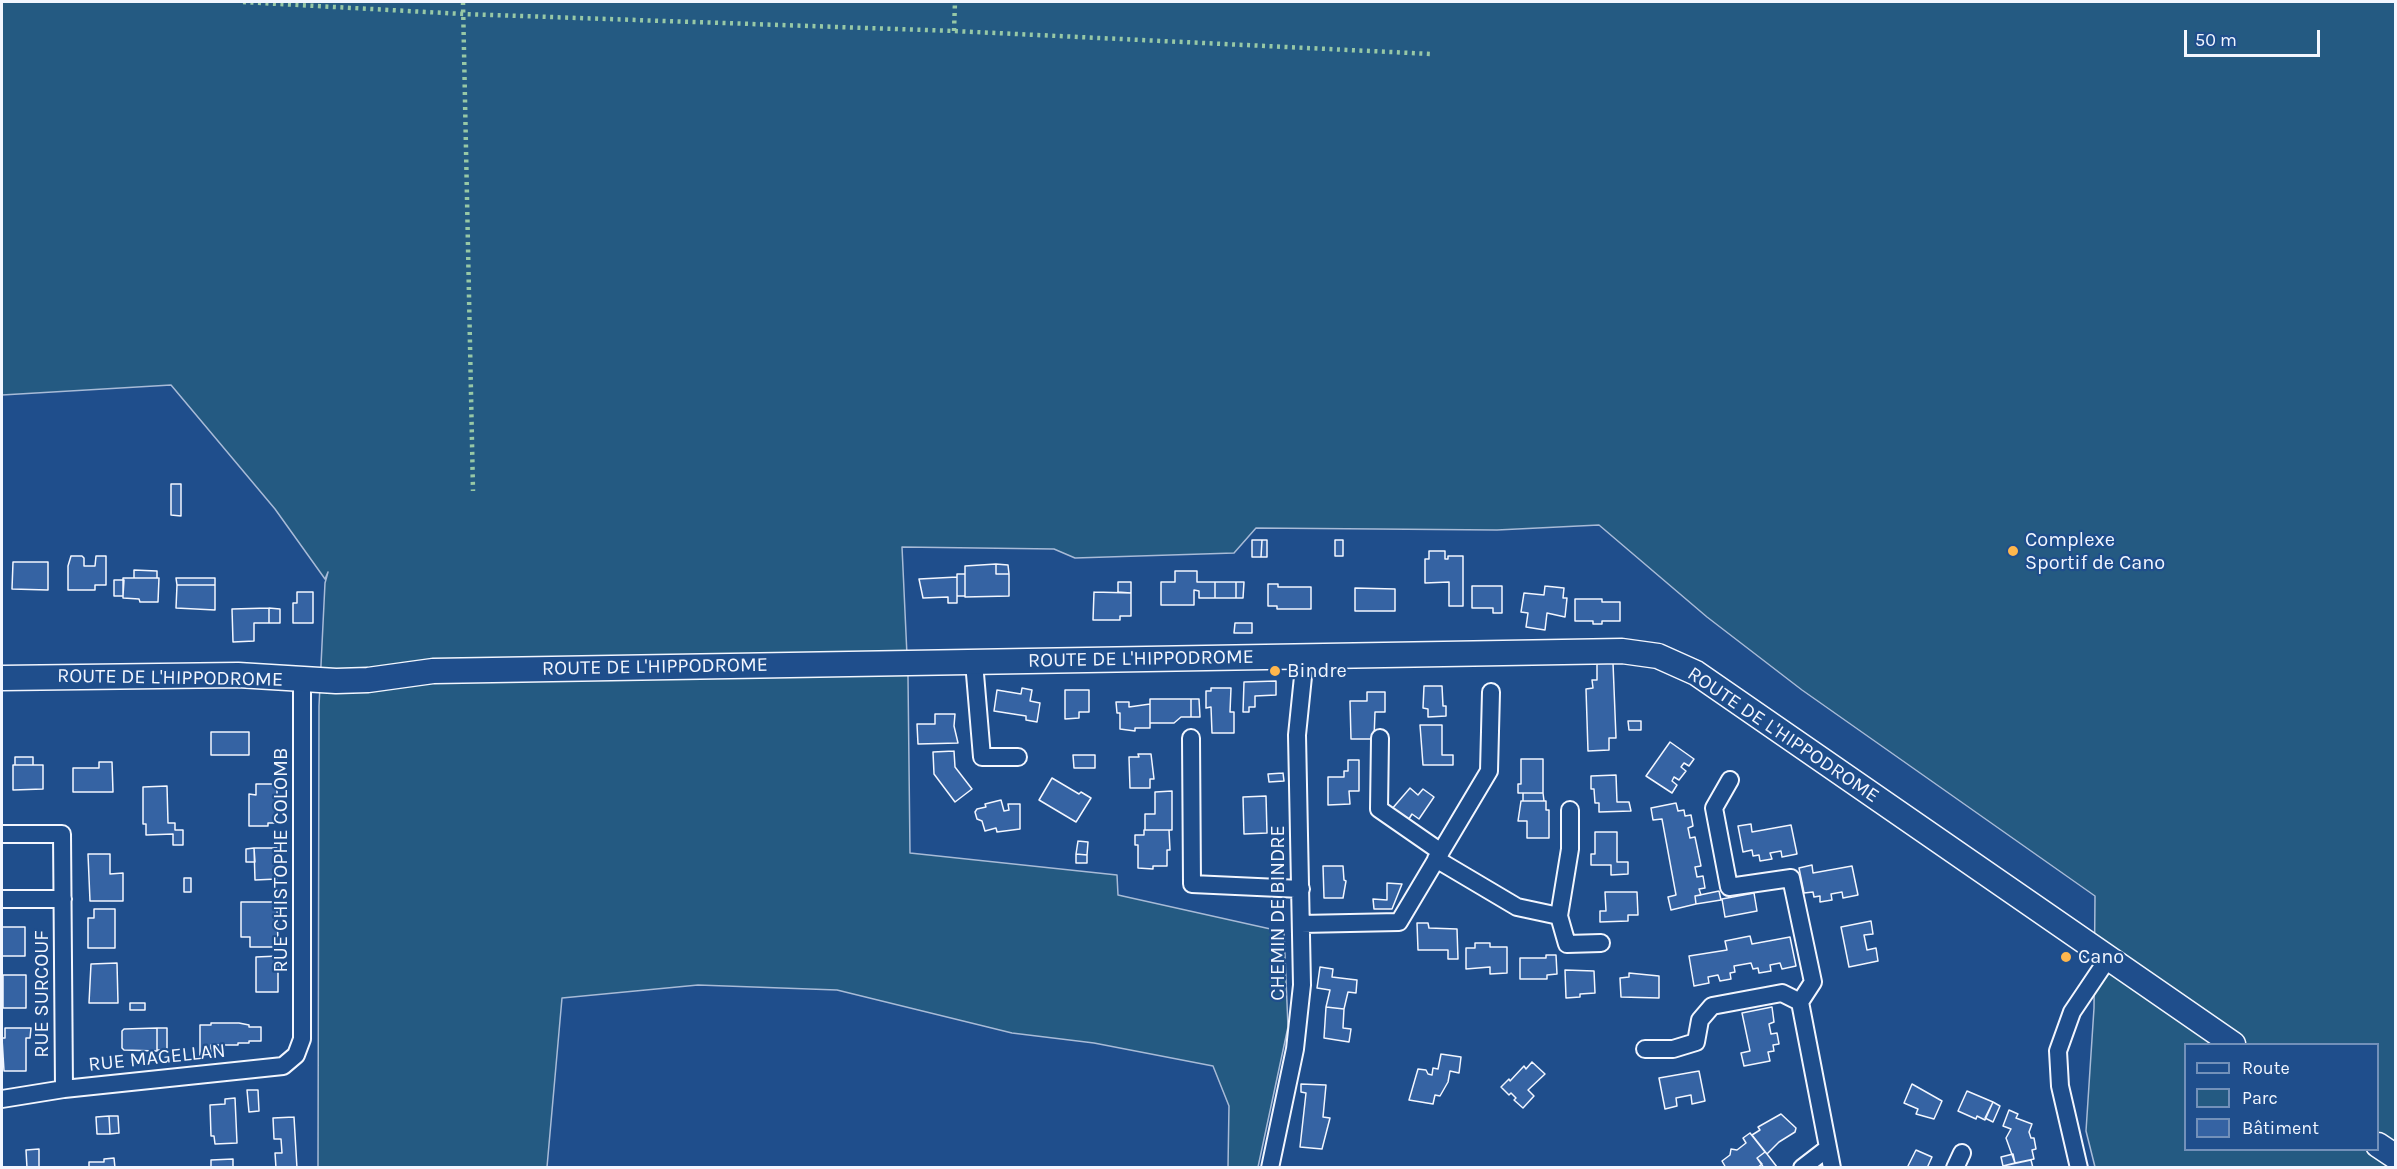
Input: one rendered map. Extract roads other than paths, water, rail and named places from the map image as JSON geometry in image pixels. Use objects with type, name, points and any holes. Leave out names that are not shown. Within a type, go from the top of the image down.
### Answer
[{"type":"main road","name":"ROUTE DE L'HIPPODROME","points":[[2,678],[238,675],[302,680],[368,680],[433,670],[1622,651],[1658,656],[1696,673],[2233,1043]]},
{"type":"main road","points":[[2379,1146],[2396,1157]]},
{"type":"street","name":"CHEMIN DE BINDRE","points":[[1270,1167],[1295,1049],[1302,985],[1297,735],[1305,657]]},
{"type":"street","points":[[974,662],[982,757],[1018,757]]},
{"type":"street","name":"RUE CHISTOPHE COLOMB","points":[[302,680],[302,1039]]},
{"type":"street","points":[[1301,924],[1399,922],[1489,771],[1491,692]]},
{"type":"street","points":[[1191,738],[1192,884],[1301,889]]},
{"type":"street","points":[[1380,738],[1379,809],[1438,856],[1517,907],[1558,916]]},
{"type":"street","points":[[1730,780],[1714,808],[1730,887],[1791,878],[1813,982],[1800,1002],[1832,1167]]},
{"type":"street","points":[[1570,810],[1570,849],[1558,916],[1567,944],[1601,943]]},
{"type":"street","name":"RUE SURCOUF","points":[[2,834],[62,834],[64,1089]]},
{"type":"street","points":[[2,898],[63,899]]},
{"type":"street","points":[[2079,1167],[2060,1086],[2058,1051],[2072,1012],[2109,957]]},
{"type":"street","points":[[1645,1049],[1673,1049],[1696,1042],[1700,1020],[1712,1006],[1782,993],[1800,1002]]},
{"type":"street","name":"RUE MAGELLAN","points":[[2,1099],[64,1089],[283,1066],[296,1055],[302,1039]]},
{"type":"street","points":[[1802,1167],[1828,1148]]},
{"type":"place","name":"Complexe Sportif de Cano","points":[[2013,551]]},
{"type":"place","name":"Bindre","points":[[1275,671]]},
{"type":"place","name":"Cano","points":[[2066,957]]}]
